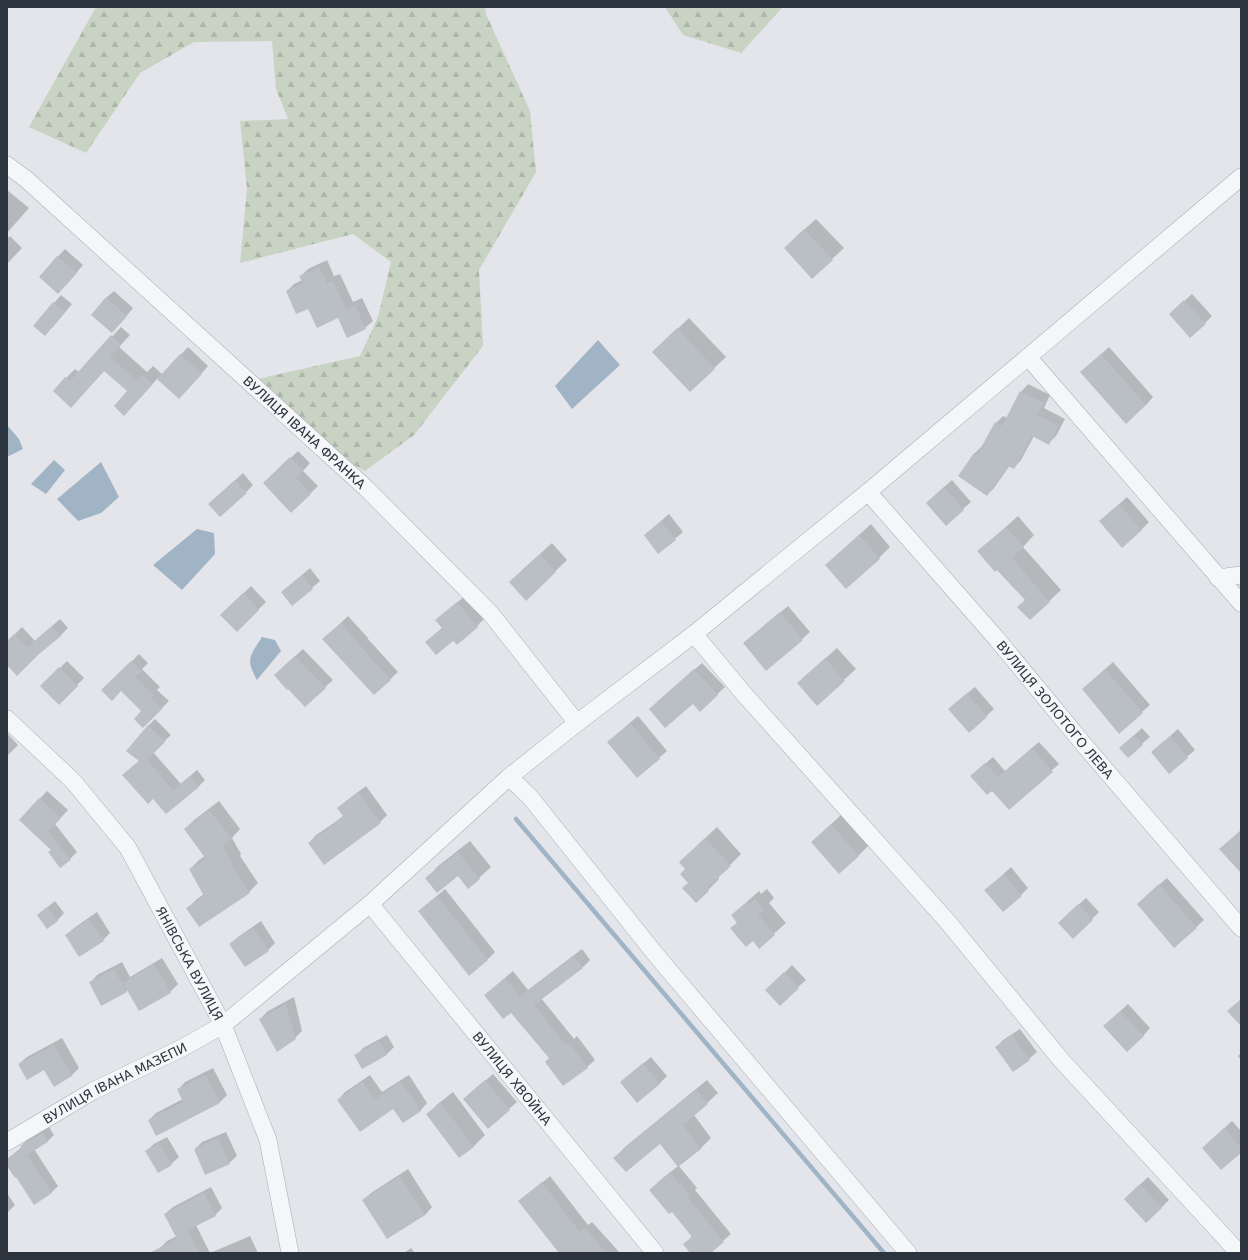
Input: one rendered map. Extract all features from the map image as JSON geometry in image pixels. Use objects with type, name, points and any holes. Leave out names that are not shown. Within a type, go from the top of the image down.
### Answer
[{"type":"street","name":"ВУЛИЦЯ ІВАНА ФРАНКА","points":[[7,166],[26,179],[366,488],[491,614],[577,723]]},
{"type":"street","name":"ВУЛИЦЯ ІВАНА МАЗЕПИ","points":[[7,1142],[93,1091],[182,1048],[223,1025],[370,904],[509,777],[694,634],[868,492],[1241,177]]},
{"type":"street","points":[[1028,357],[1241,603]]},
{"type":"street","name":"ВУЛИЦЯ ЗОЛОТОГО ЛЕВА","points":[[868,492],[996,638],[1085,746],[1241,928]]},
{"type":"street","points":[[1218,578],[1241,575]]},
{"type":"street","points":[[694,634],[744,694],[947,921],[1062,1061],[1239,1253]]},
{"type":"street","name":"ЯНІВСЬКА ВУЛИЦЯ","points":[[7,719],[73,781],[128,848],[223,1025],[268,1140],[290,1253]]},
{"type":"street","points":[[509,777],[530,798],[656,955],[908,1253]]},
{"type":"street","name":"ВУЛИЦЯ ХВОЙНА","points":[[370,904],[655,1253]]},
{"type":"green space","points":[[96,7],[485,7],[486,14],[530,111],[536,172],[479,270],[483,346],[414,435],[365,471],[309,440],[249,381],[360,356],[378,317],[391,262],[353,234],[240,263],[247,189],[240,121],[288,119],[276,89],[272,41],[194,42],[140,73],[86,153],[29,127]]},
{"type":"green space","points":[[665,7],[783,7],[741,53],[683,35]]},
{"type":"water","points":[[598,340],[620,365],[572,409],[555,386]]},
{"type":"water","points":[[7,425],[19,439],[23,449],[7,457]]},
{"type":"water","points":[[54,460],[65,470],[46,494],[31,484]]},
{"type":"water","points":[[101,462],[119,497],[101,513],[78,521],[57,499]]},
{"type":"water","points":[[197,529],[214,533],[215,554],[182,590],[153,565]]},
{"type":"water","points":[[262,637],[275,640],[281,651],[257,680],[251,667],[250,658]]},
{"type":"building","points":[[804,229],[833,260],[812,279],[784,248]]},
{"type":"building","points":[[57,256],[77,273],[58,294],[39,277]]},
{"type":"building","points":[[319,267],[327,283],[333,281],[346,309],[355,305],[366,329],[347,338],[338,318],[317,328],[308,309],[296,314],[286,291],[303,283],[299,276]]},
{"type":"building","points":[[106,297],[127,316],[112,333],[91,315]]},
{"type":"building","points":[[1184,300],[1206,324],[1190,338],[1169,314]]},
{"type":"building","points":[[53,302],[65,312],[45,336],[33,326]]},
{"type":"building","points":[[677,328],[715,369],[690,392],[652,352]]},
{"type":"building","points":[[111,335],[121,345],[110,357],[137,381],[143,375],[153,384],[124,416],[114,406],[127,391],[104,371],[71,408],[53,391],[65,377],[70,381]]},
{"type":"building","points":[[180,354],[202,374],[179,399],[157,379]]},
{"type":"building","points":[[1101,354],[1146,405],[1126,424],[1080,372]]},
{"type":"building","points":[[1020,391],[1044,403],[1037,415],[1058,426],[1049,445],[1032,436],[1014,469],[1008,466],[987,496],[958,476],[974,453],[977,455],[995,422],[1002,426]]},
{"type":"building","points":[[290,457],[303,471],[296,478],[311,494],[291,513],[263,483]]},
{"type":"building","points":[[235,480],[247,493],[220,517],[208,504]]},
{"type":"building","points":[[944,487],[964,510],[946,526],[926,503]]},
{"type":"building","points":[[1119,504],[1142,530],[1122,548],[1099,521]]},
{"type":"building","points":[[661,521],[676,540],[658,554],[644,535]]},
{"type":"building","points":[[1006,527],[1024,547],[1012,558],[1050,602],[1030,620],[1017,607],[1025,600],[997,570],[995,572],[977,551]]},
{"type":"building","points":[[859,535],[880,559],[846,589],[825,565]]},
{"type":"building","points":[[540,554],[556,572],[526,601],[509,582]]},
{"type":"building","points":[[302,575],[313,589],[292,606],[281,592]]},
{"type":"building","points":[[243,593],[259,610],[237,632],[220,615]]},
{"type":"building","points":[[457,602],[478,627],[457,645],[453,641],[436,655],[425,642],[442,628],[435,620]]},
{"type":"building","points":[[780,612],[803,640],[766,671],[743,643]]},
{"type":"building","points":[[341,623],[391,680],[374,695],[322,639]]},
{"type":"building","points":[[52,626],[61,636],[38,655],[17,676],[7,665],[7,641],[14,634],[27,647]]},
{"type":"building","points":[[295,656],[326,688],[305,707],[274,675]]},
{"type":"building","points":[[825,658],[845,681],[817,706],[797,683]]},
{"type":"building","points":[[131,661],[142,671],[135,677],[154,695],[151,698],[162,709],[143,728],[134,719],[141,711],[121,691],[112,701],[101,690]]},
{"type":"building","points":[[59,667],[78,686],[59,705],[40,686]]},
{"type":"building","points":[[694,669],[718,695],[700,712],[693,704],[665,728],[649,709]]},
{"type":"building","points":[[1105,669],[1143,713],[1119,734],[1082,689]]},
{"type":"building","points":[[967,693],[987,717],[969,733],[948,709]]},
{"type":"building","points":[[630,723],[660,759],[637,778],[607,742]]},
{"type":"building","points":[[148,725],[165,742],[147,760],[173,790],[190,776],[199,787],[166,814],[153,799],[148,804],[122,775],[139,761],[126,751]]},
{"type":"building","points":[[1134,735],[1143,745],[1128,758],[1119,748]]},
{"type":"building","points":[[1170,736],[1188,758],[1169,774],[1151,752]]},
{"type":"building","points":[[1032,748],[1053,772],[1009,810],[992,791],[987,795],[970,776],[985,763],[998,777]]},
{"type":"building","points":[[358,792],[381,823],[324,865],[308,843],[335,824],[334,823],[343,816],[337,808]]},
{"type":"building","points":[[39,798],[61,818],[48,832],[71,860],[60,868],[48,852],[51,850],[19,820]]},
{"type":"building","points":[[209,810],[232,839],[223,846],[233,864],[231,865],[250,893],[199,927],[186,908],[204,896],[189,869],[206,859],[184,829]]},
{"type":"building","points":[[831,824],[859,856],[839,874],[811,842]]},
{"type":"building","points":[[1241,830],[1241,873],[1219,849]]},
{"type":"building","points":[[705,838],[731,866],[707,888],[709,891],[696,903],[682,888],[688,883],[680,874],[685,869],[679,862]]},
{"type":"building","points":[[458,852],[480,879],[468,889],[458,876],[437,893],[425,878]]},
{"type":"building","points":[[1004,874],[1022,896],[1003,912],[984,890]]},
{"type":"building","points":[[1159,884],[1197,928],[1174,948],[1137,904]]},
{"type":"building","points":[[437,896],[488,960],[469,976],[418,911]]},
{"type":"building","points":[[755,899],[764,910],[758,914],[775,935],[759,949],[753,941],[746,947],[730,928],[737,923],[731,915],[747,902],[749,904]]},
{"type":"building","points":[[1078,904],[1093,920],[1073,939],[1058,923]]},
{"type":"building","points":[[47,907],[58,921],[47,929],[37,915]]},
{"type":"building","points":[[89,919],[104,941],[79,957],[65,935]]},
{"type":"building","points":[[253,928],[269,951],[245,967],[229,944]]},
{"type":"building","points":[[574,956],[583,968],[534,1005],[566,1045],[569,1043],[588,1068],[563,1086],[545,1062],[549,1058],[511,1013],[503,1019],[484,995],[505,978],[520,997]]},
{"type":"building","points":[[154,964],[171,993],[139,1011],[123,983]]},
{"type":"building","points":[[114,969],[127,992],[101,1006],[89,982]]},
{"type":"building","points":[[784,972],[799,988],[780,1006],[765,990]]},
{"type":"building","points":[[1241,999],[1241,1026],[1227,1011]]},
{"type":"building","points":[[286,1004],[296,1039],[277,1052],[259,1019]]},
{"type":"building","points":[[1120,1011],[1144,1036],[1127,1052],[1103,1026]]},
{"type":"building","points":[[1012,1035],[1030,1060],[1013,1072],[995,1047]]},
{"type":"building","points":[[379,1041],[387,1055],[362,1069],[354,1055]]},
{"type":"building","points":[[54,1045],[72,1076],[54,1087],[44,1070],[27,1080],[18,1064]]},
{"type":"building","points":[[643,1063],[660,1084],[637,1103],[620,1082]]},
{"type":"building","points":[[206,1075],[220,1103],[156,1136],[148,1120],[183,1102],[177,1089]]},
{"type":"building","points":[[485,1080],[510,1110],[488,1129],[463,1099]]},
{"type":"building","points":[[362,1082],[375,1099],[401,1082],[421,1111],[403,1123],[393,1109],[360,1132],[337,1100]]},
{"type":"building","points":[[696,1090],[708,1104],[683,1125],[701,1149],[678,1167],[660,1144],[626,1172],[613,1158]]},
{"type":"building","points":[[441,1103],[474,1147],[459,1158],[426,1114]]},
{"type":"building","points":[[1224,1128],[1241,1147],[1241,1153],[1221,1170],[1202,1148]]},
{"type":"building","points":[[43,1133],[48,1142],[27,1155],[52,1193],[34,1205],[7,1166],[7,1159],[22,1149],[20,1146]]},
{"type":"building","points":[[218,1138],[230,1164],[205,1175],[194,1149]]},
{"type":"building","points":[[159,1143],[172,1165],[158,1173],[145,1151]]},
{"type":"building","points":[[670,1172],[690,1196],[688,1198],[724,1242],[711,1253],[690,1253],[683,1244],[692,1237],[672,1212],[669,1214],[649,1190]]},
{"type":"building","points":[[400,1176],[425,1215],[387,1239],[362,1200]]},
{"type":"building","points":[[542,1182],[580,1232],[585,1228],[606,1253],[559,1253],[518,1201]]},
{"type":"building","points":[[1140,1184],[1162,1208],[1146,1223],[1124,1199]]},
{"type":"building","points":[[204,1193],[216,1216],[188,1230],[199,1253],[149,1253],[177,1239],[164,1214]]},
{"type":"waterway","points":[[516,819],[884,1253]]}]
